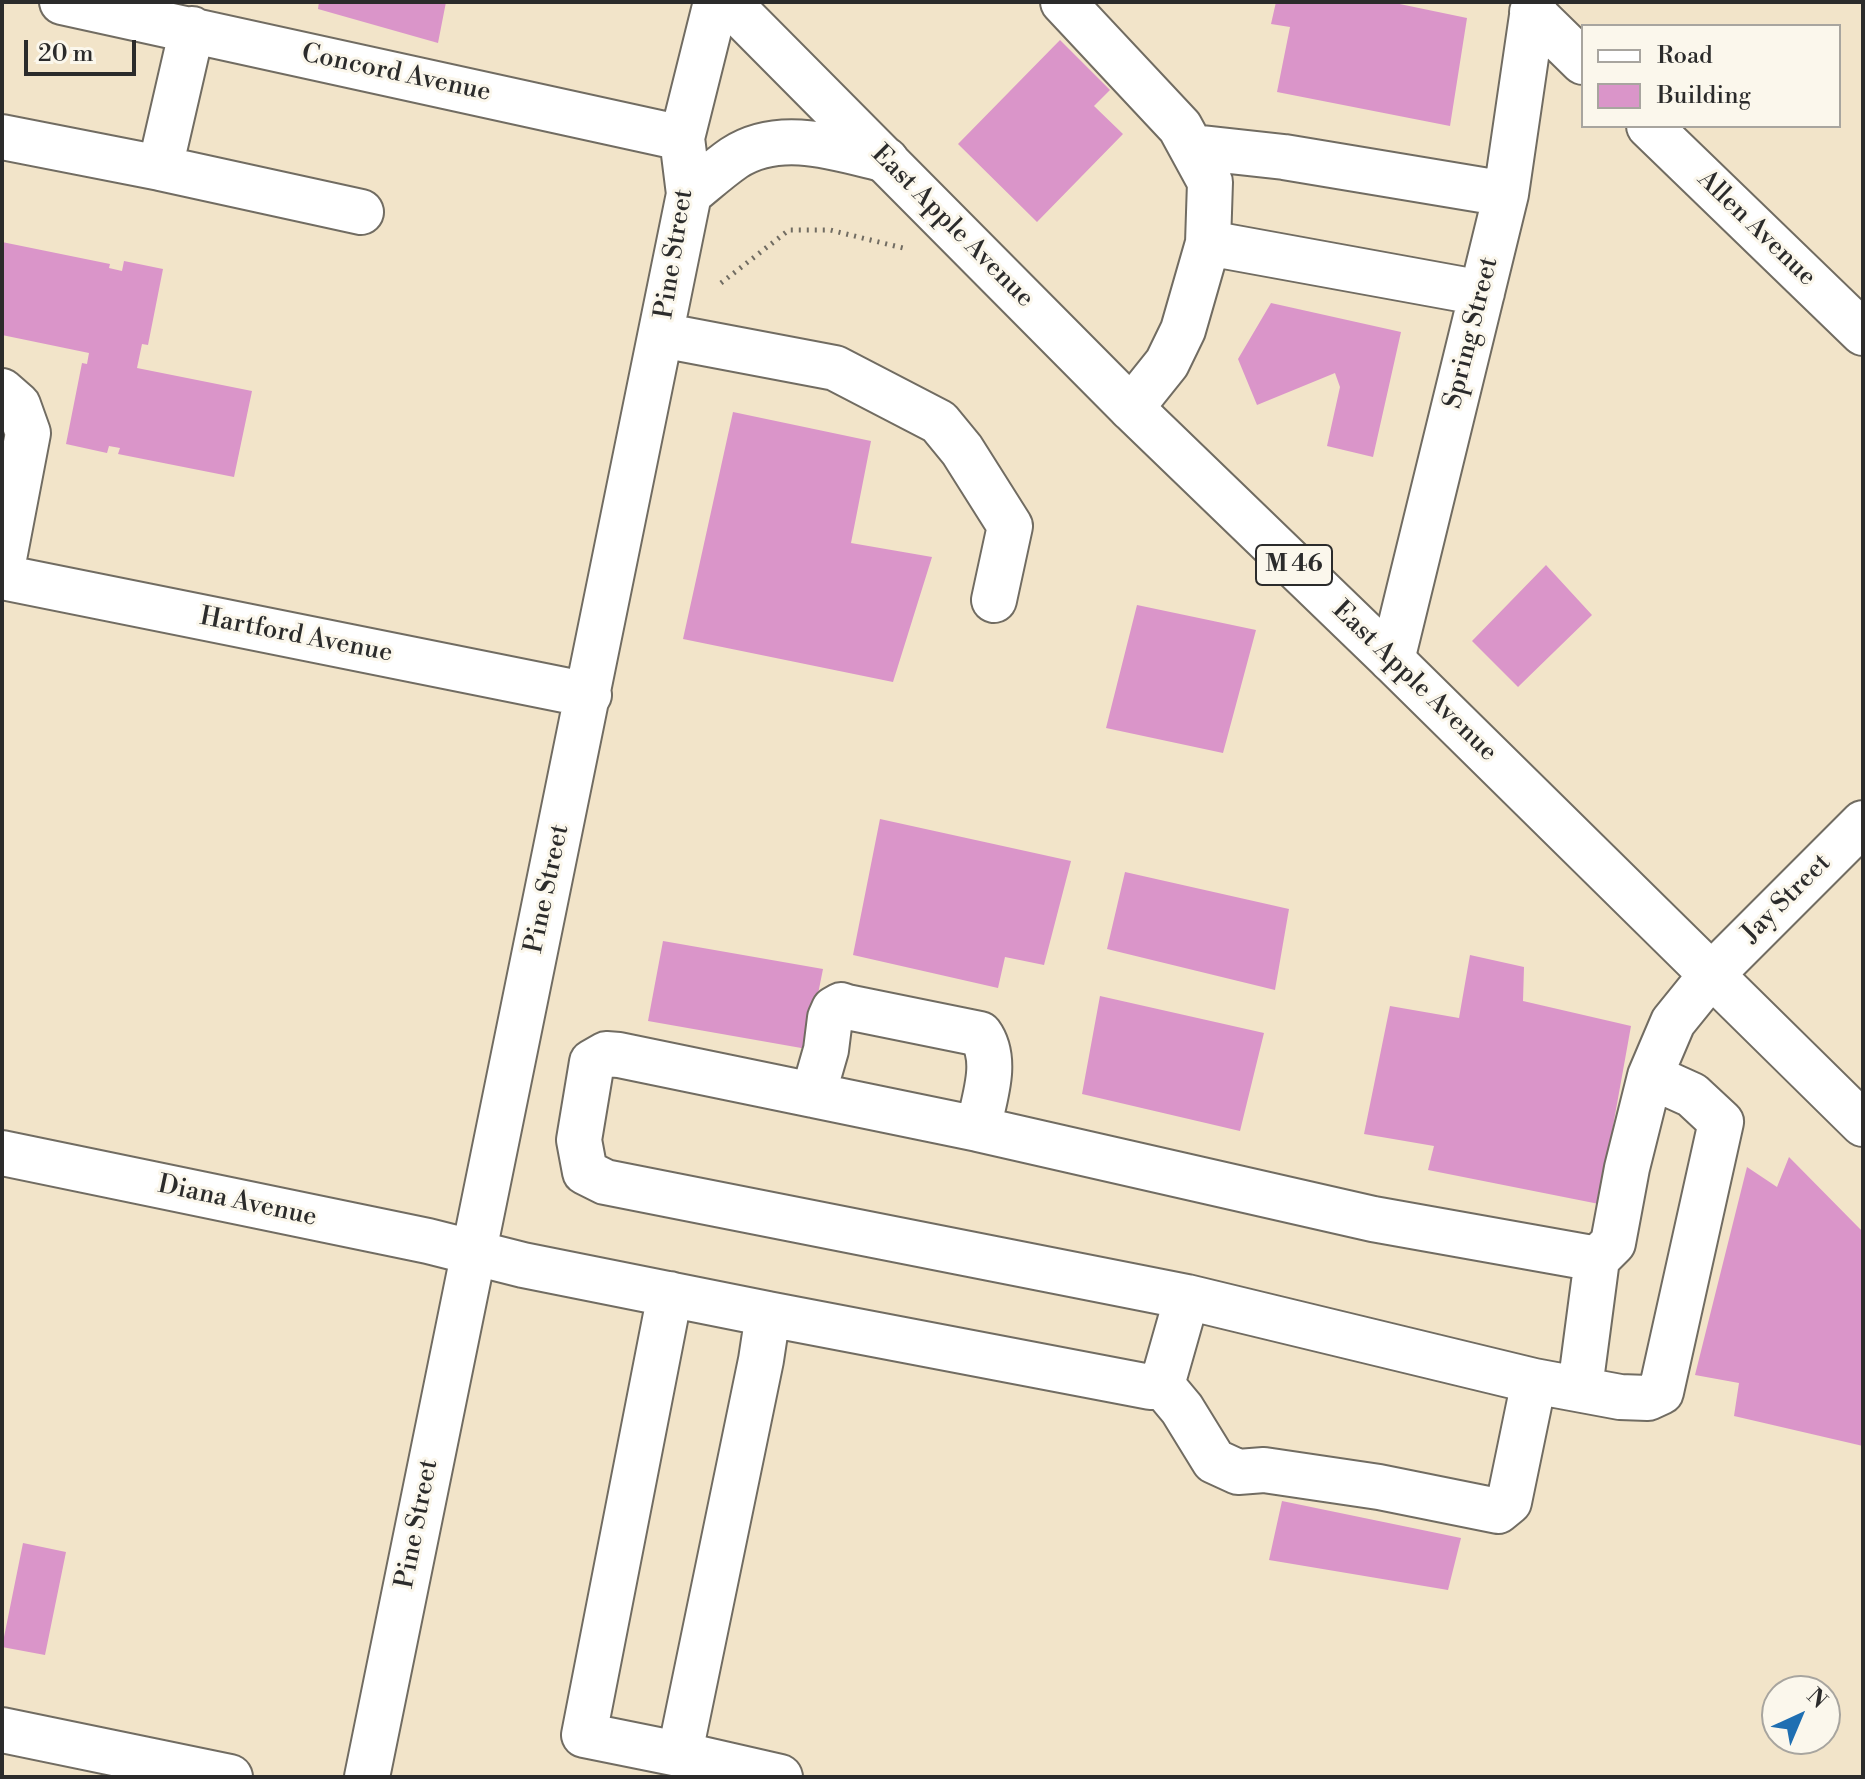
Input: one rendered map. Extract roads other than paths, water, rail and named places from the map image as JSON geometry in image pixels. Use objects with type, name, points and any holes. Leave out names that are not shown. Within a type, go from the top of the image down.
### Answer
[{"type":"street","name":"Concord Avenue","points":[[62,2],[682,138]]},
{"type":"street","name":"Pine Street","points":[[367,1777],[689,194],[682,138],[716,2]]},
{"type":"street","name":"East Apple Avenue","points":[[728,2],[1131,408],[1863,1124]]},
{"type":"street","points":[[1063,2],[1180,127],[1210,182],[1208,243],[1183,330],[1167,363],[1131,408]]},
{"type":"street","points":[[1533,7],[1581,60]]},
{"type":"street","name":"Spring Street","points":[[1392,660],[1506,194],[1533,7]]},
{"type":"street","points":[[160,168],[192,29]]},
{"type":"street","name":"Allen Avenue","points":[[1651,128],[1863,333]]},
{"type":"street","points":[[2,137],[361,212]]},
{"type":"street","points":[[689,194],[736,157],[774,143],[809,142],[886,160]]},
{"type":"street","points":[[1193,147],[1284,157],[1506,194]]},
{"type":"street","points":[[1208,243],[1482,293]]},
{"type":"street","points":[[661,335],[835,368],[939,422],[962,450],[1010,526],[994,600]]},
{"type":"street","points":[[2,391],[18,405],[28,433],[2,569]]},
{"type":"street","name":"Hartford Avenue","points":[[2,577],[589,695]]},
{"type":"street","name":"Jay Street","points":[[1597,1259],[1613,1243],[1627,1168],[1650,1076],[1673,1022],[1711,975],[1863,823]]},
{"type":"street","points":[[813,1095],[826,1050],[830,1018],[834,1009],[841,1005],[980,1034],[989,1046],[987,1088],[978,1129]]},
{"type":"street","points":[[1580,1388],[1597,1259],[1373,1219],[978,1129],[606,1054],[592,1062],[579,1140],[585,1172],[605,1182],[1187,1297],[1534,1381],[1620,1397],[1648,1398],[1661,1392],[1721,1122],[1692,1095],[1650,1076]]},
{"type":"street","name":"Diana Avenue","points":[[2,1153],[473,1251],[523,1265],[1150,1387],[1162,1385]]},
{"type":"street","points":[[670,1294],[584,1735],[780,1777]]},
{"type":"street","points":[[1187,1297],[1162,1385],[1182,1409],[1214,1461],[1238,1472],[1264,1470],[1379,1487],[1498,1511],[1509,1502],[1534,1381]]},
{"type":"street","points":[[688,1756],[683,1738],[685,1726],[768,1314]]},
{"type":"street","points":[[2,1730],[230,1777]]}]
